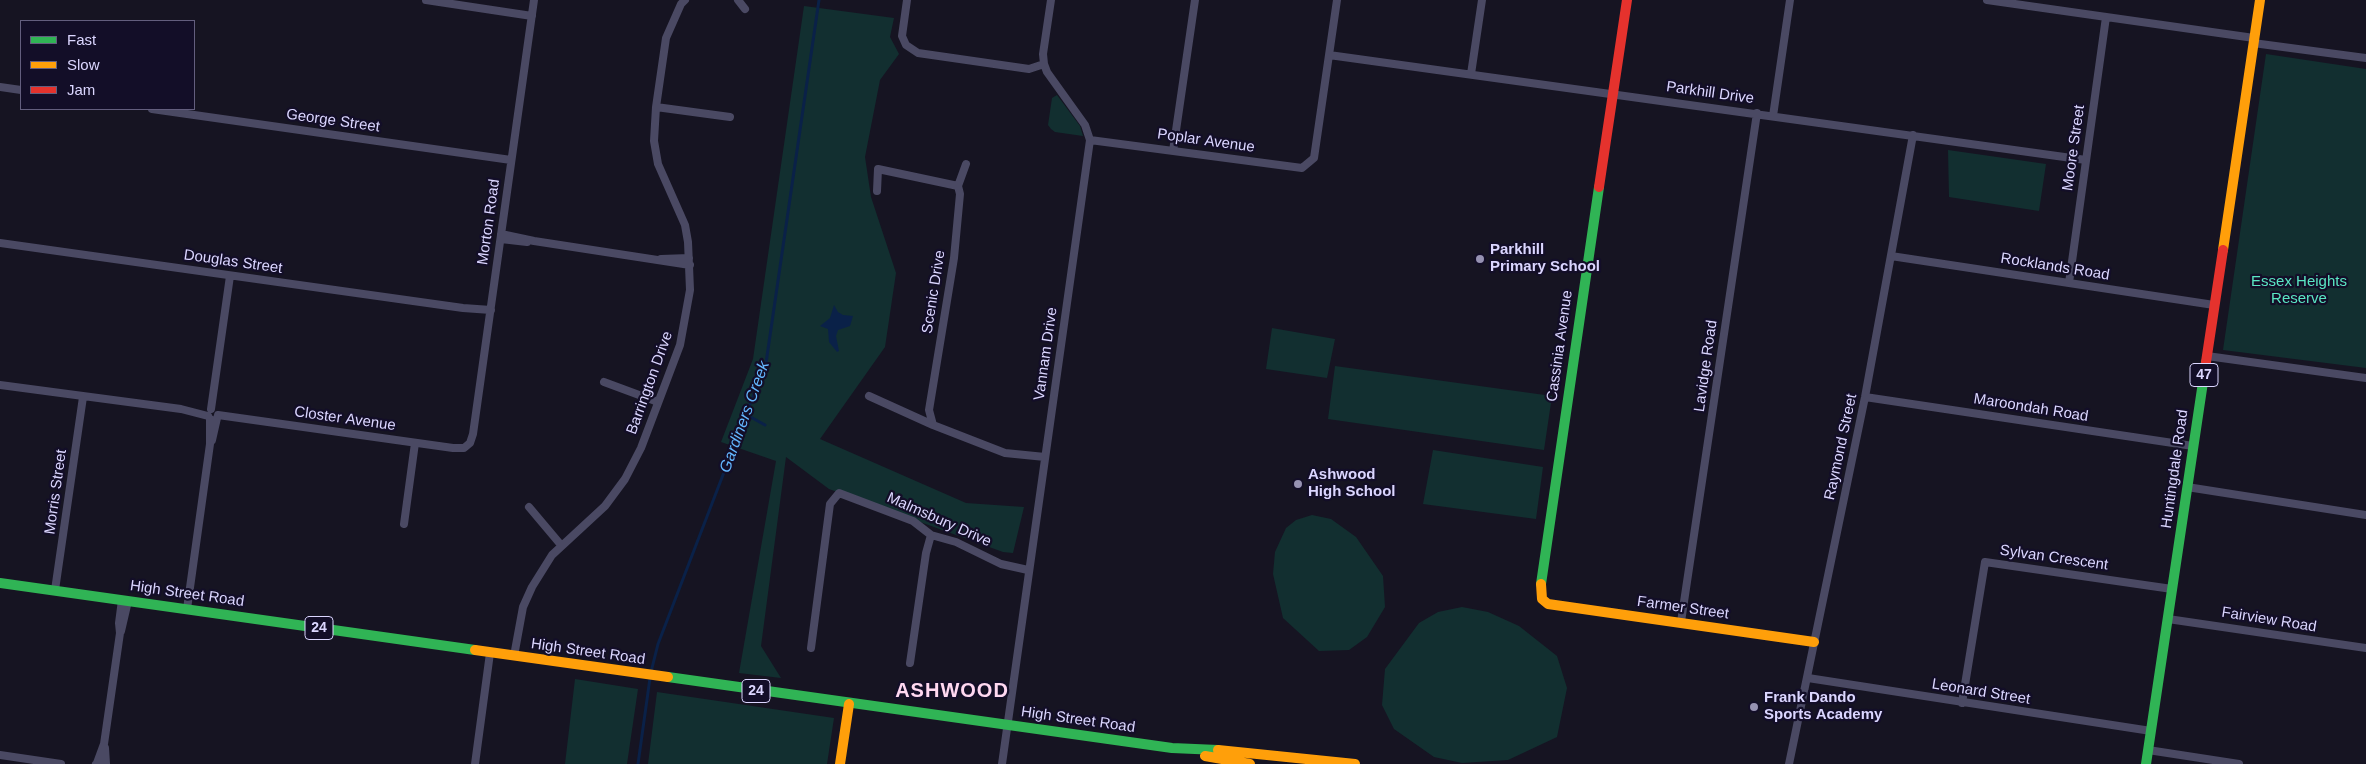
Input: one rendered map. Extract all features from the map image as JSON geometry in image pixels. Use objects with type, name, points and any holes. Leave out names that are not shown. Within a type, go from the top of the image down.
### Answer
[{"type":"main road","name":"Cassinia Avenue","points":[[1548,604],[1542,598],[1540,590],[1627,0]]},
{"type":"main road","name":"Huntingdale Road","points":[[2146,764],[2260,0]]},
{"type":"main road","name":"High Street Road","points":[[0,583],[663,678],[1172,748],[1234,759],[1250,764]]},
{"type":"main road","name":"Farmer Street","points":[[1548,604],[1814,642]]},
{"type":"main road","points":[[840,764],[849,704]]},
{"type":"main road","name":"High Street Road","points":[[1234,759],[1355,764]]},
{"type":"street","points":[[426,0],[532,16]]},
{"type":"street","name":"Morton Road","points":[[467,446],[473,434],[534,0]]},
{"type":"street","name":"Barrington Drive","points":[[514,656],[519,623],[527,597],[544,566],[561,545],[605,506],[625,480],[635,463],[675,359],[685,325],[690,290],[690,262],[685,226],[658,164],[654,141],[656,107],[666,38],[681,4],[685,0]]},
{"type":"street","points":[[738,0],[745,9]]},
{"type":"street","points":[[907,0],[902,36],[906,45],[918,53],[1029,69],[1044,64]]},
{"type":"street","points":[[1051,0],[1043,54],[1044,64],[1047,72],[1085,125],[1090,140]]},
{"type":"street","points":[[1173,151],[1195,0]]},
{"type":"street","points":[[1329,55],[1337,0]]},
{"type":"street","points":[[1472,74],[1482,0]]},
{"type":"street","points":[[1773,116],[1790,0]]},
{"type":"street","points":[[1987,0],[2366,58]]},
{"type":"street","name":"Moore Street","points":[[2069,283],[2106,17]]},
{"type":"street","name":"Poplar Avenue","points":[[1090,140],[1302,168],[1314,158],[1329,55]]},
{"type":"street","name":"Parkhill Drive","points":[[1329,55],[2086,160]]},
{"type":"street","points":[[0,87],[20,90]]},
{"type":"street","points":[[656,107],[730,117]]},
{"type":"street","name":"George Street","points":[[159,110],[510,160]]},
{"type":"street","name":"Lavidge Road","points":[[1681,622],[1757,113]]},
{"type":"street","name":"Raymond Street","points":[[1789,764],[1865,397],[1913,135]]},
{"type":"street","name":"Vannam Drive","points":[[1002,764],[1090,140]]},
{"type":"street","name":"Scenic Drive","points":[[933,425],[929,410],[954,258],[960,194],[958,186],[966,164]]},
{"type":"street","points":[[876,191],[878,169],[958,186]]},
{"type":"street","points":[[501,236],[656,259],[672,264],[690,262]]},
{"type":"street","name":"Douglas Street","points":[[0,243],[490,312]]},
{"type":"street","name":"Rocklands Road","points":[[1891,256],[2214,305]]},
{"type":"street","points":[[187,609],[210,444],[212,414],[230,276]]},
{"type":"street","points":[[2207,356],[2366,378]]},
{"type":"street","points":[[604,382],[658,402]]},
{"type":"street","name":"Closter Avenue","points":[[0,385],[453,448],[467,446]]},
{"type":"street","points":[[870,396],[933,425],[1005,452],[1044,457]]},
{"type":"street","name":"Morris Street","points":[[55,590],[84,397]]},
{"type":"street","name":"Maroondah Road","points":[[1865,397],[2193,446]]},
{"type":"street","points":[[404,524],[415,443]]},
{"type":"street","points":[[2187,487],[2366,514]]},
{"type":"street","name":"Malmsbury Drive","points":[[811,648],[830,504],[839,493],[913,521],[931,535],[956,542],[1001,564],[1028,570]]},
{"type":"street","points":[[529,507],[561,545]]},
{"type":"street","points":[[910,663],[926,553],[931,535]]},
{"type":"street","name":"Sylvan Crescent","points":[[1962,704],[1985,562],[2172,589]]},
{"type":"street","points":[[100,764],[120,633],[119,623],[125,600]]},
{"type":"street","name":"Fairview Road","points":[[2168,618],[2366,648]]},
{"type":"street","points":[[475,764],[490,653]]},
{"type":"street","name":"Leonard Street","points":[[1808,678],[1962,704],[2151,732]]},
{"type":"street","points":[[2148,750],[2239,764]]},
{"type":"street","points":[[0,755],[62,764]]},
{"type":"green space","points":[[804,6],[894,18],[890,37],[899,54],[880,80],[865,157],[871,197],[896,273],[885,347],[820,439],[966,503],[1024,507],[1013,553],[1003,552],[829,489],[786,457],[761,646],[781,678],[739,673],[776,461],[721,442],[753,359]]},
{"type":"green space","name":"Essex Heights Reserve","points":[[2266,54],[2366,69],[2366,368],[2223,350]]},
{"type":"green space","points":[[1057,95],[1080,126],[1083,136],[1055,132],[1048,125],[1052,98]]},
{"type":"green space","points":[[1948,150],[2046,164],[2039,211],[1949,197]]},
{"type":"green space","points":[[1272,328],[1335,339],[1327,378],[1266,369]]},
{"type":"green space","points":[[1335,366],[1552,396],[1544,450],[1328,419]]},
{"type":"green space","points":[[1433,450],[1543,467],[1536,519],[1423,504]]},
{"type":"green space","points":[[1312,515],[1331,519],[1356,537],[1383,576],[1385,607],[1367,637],[1349,650],[1319,651],[1283,618],[1273,574],[1275,552],[1286,528],[1296,520]]},
{"type":"green space","points":[[1462,607],[1488,612],[1519,626],[1557,656],[1567,688],[1557,737],[1508,760],[1462,763],[1434,757],[1394,729],[1382,705],[1385,669],[1419,623],[1438,612]]},
{"type":"green space","points":[[575,679],[638,689],[627,764],[565,764]]},
{"type":"green space","points":[[657,692],[834,718],[827,764],[648,764]]},
{"type":"water","points":[[834,305],[838,312],[843,315],[853,316],[850,326],[838,330],[836,336],[839,351],[837,352],[829,342],[828,329],[820,326],[830,318]]},
{"type":"waterway","name":"Gardiners Creek","points":[[651,672],[658,644],[766,363],[819,0]]},
{"type":"waterway","points":[[747,415],[765,425]]},
{"type":"waterway","name":"Gardiners Creek","points":[[638,764],[650,678]]},
{"type":"traffic: fast","points":[[1541,584],[1599,187]]},
{"type":"traffic: fast","points":[[2146,764],[2206,362]]},
{"type":"traffic: fast","points":[[0,583],[475,650]]},
{"type":"traffic: fast","points":[[668,677],[1172,748],[1218,750]]},
{"type":"traffic: slow","points":[[2223,250],[2260,0]]},
{"type":"traffic: slow","points":[[1541,584],[1542,599],[1548,604],[1814,642]]},
{"type":"traffic: slow","points":[[475,650],[668,677]]},
{"type":"traffic: slow","points":[[840,764],[849,704]]},
{"type":"traffic: slow","points":[[1218,750],[1355,764]]},
{"type":"traffic: slow","points":[[1205,756],[1250,764]]},
{"type":"traffic: jam","points":[[1599,187],[1627,0]]},
{"type":"traffic: jam","points":[[2206,362],[2223,250]]},
{"type":"place","name":"Parkhill Primary School","points":[[1480,259]]},
{"type":"place","name":"Ashwood High School","points":[[1298,484]]},
{"type":"place","name":"Frank Dando Sports Academy","points":[[1754,707]]},
{"type":"district","name":"ASHWOOD","points":[[952,691]]}]
